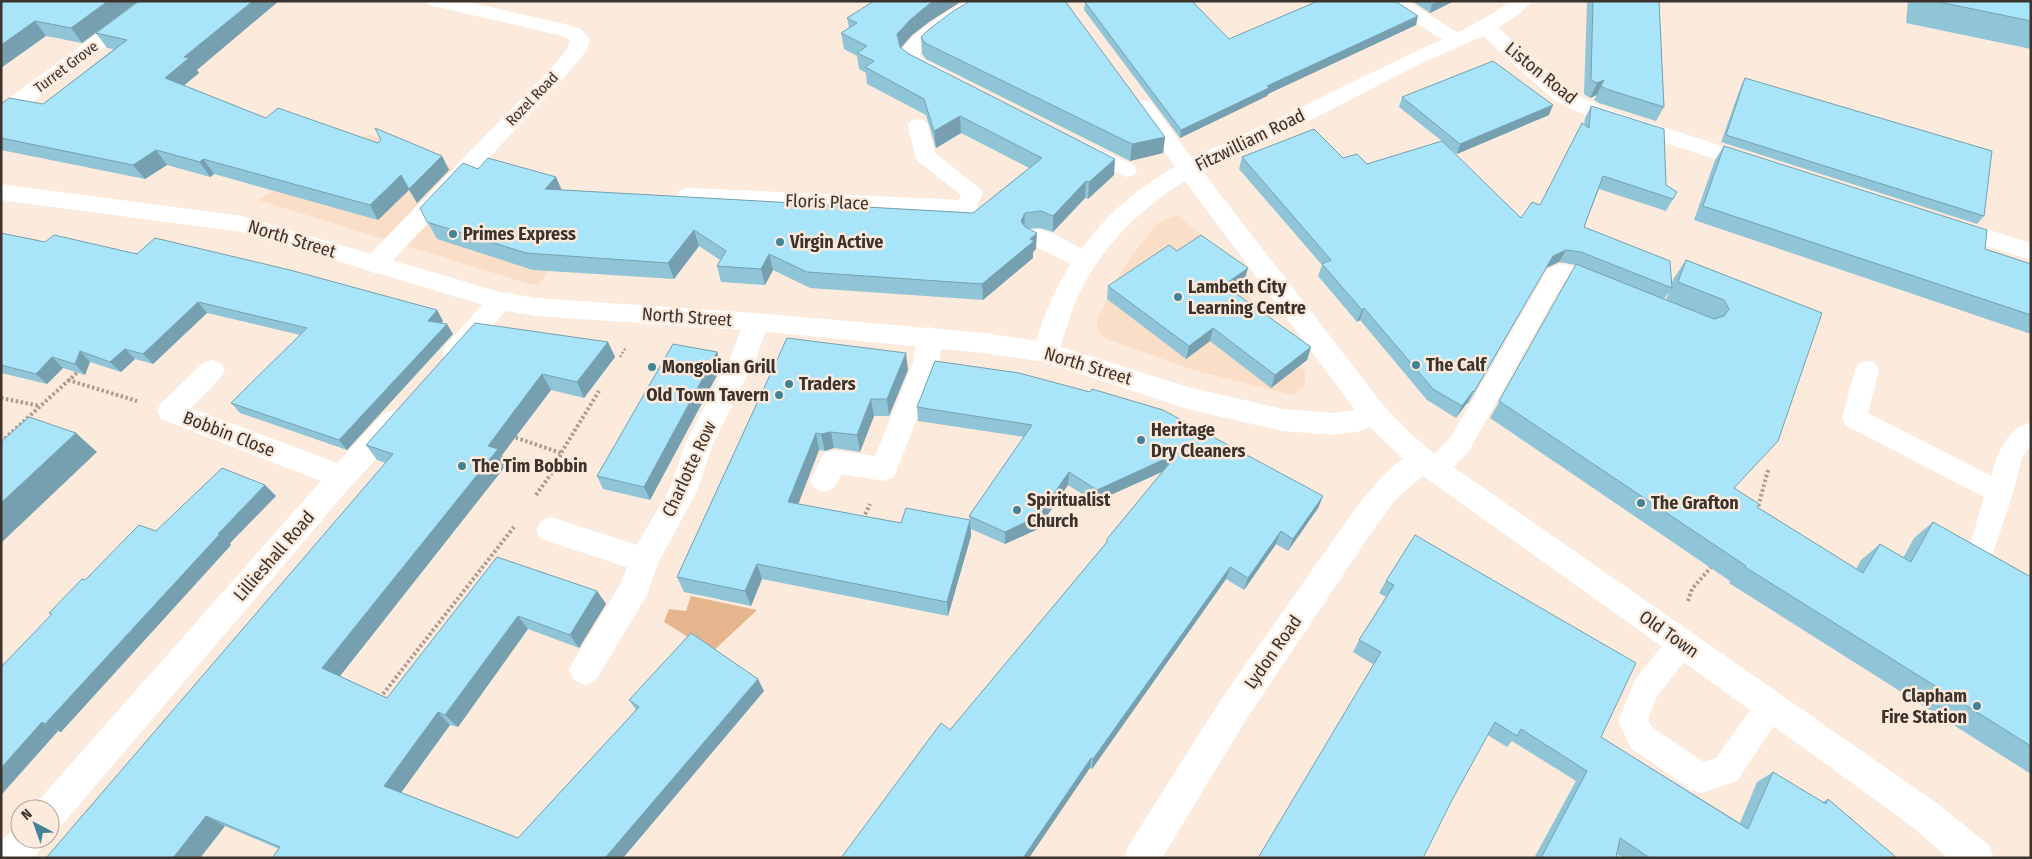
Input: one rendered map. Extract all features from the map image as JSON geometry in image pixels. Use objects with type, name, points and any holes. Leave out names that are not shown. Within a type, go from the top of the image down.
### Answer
[{"type":"street","name":"Turret Grove","points":[[1,115],[155,1]]},
{"type":"street","name":"Rozel Road","points":[[375,264],[562,68],[577,50],[580,40],[574,33],[566,30],[436,1]]},
{"type":"street","points":[[953,83],[918,65],[910,58],[910,52],[918,43],[963,11],[981,1]]},
{"type":"street","name":"Fitzwilliam Road","points":[[1044,352],[1063,300],[1084,261],[1098,242],[1136,205],[1174,178],[1189,170],[1483,27],[1507,14],[1523,1]]},
{"type":"street","name":"Liston Road","points":[[1483,27],[1498,37],[1562,95],[1590,110],[1776,171]]},
{"type":"street","name":"Old Town","points":[[1132,93],[1327,356],[1370,410],[1402,443],[1429,465],[1926,816],[1976,858]]},
{"type":"street","points":[[1065,139],[1126,170]]},
{"type":"street","name":"North Street","points":[[1,192],[242,224],[500,301],[536,307],[756,322],[930,337],[1044,352],[1188,398],[1276,418],[1334,424],[1357,420],[1370,410]]},
{"type":"street","name":"Floris Place","points":[[688,196],[966,208]]},
{"type":"street","points":[[1927,219],[2031,252]]},
{"type":"street","points":[[1034,236],[1084,261]]},
{"type":"street","points":[[435,375],[500,301]]},
{"type":"street","name":"Charlotte Row","points":[[585,670],[636,586],[644,560],[683,491],[699,444],[743,358],[756,322]]},
{"type":"street","points":[[824,480],[834,461],[884,469],[926,362],[930,337]]},
{"type":"street","name":"Bobbin Close","points":[[212,370],[171,411],[342,477]]},
{"type":"street","name":"Lillieshall Road","points":[[60,801],[342,477],[411,403]]},
{"type":"street","name":"Lydon Road","points":[[1142,858],[1232,712],[1385,492],[1429,465]]},
{"type":"street","points":[[551,530],[644,560]]},
{"type":"lane","points":[[1395,1],[1456,40]]},
{"type":"lane","points":[[918,125],[925,156],[972,193],[966,208]]},
{"type":"lane","points":[[1429,465],[1460,444],[1556,275],[1560,272],[1566,272],[1621,294]]},
{"type":"lane","points":[[1867,370],[1854,418],[2000,493]]},
{"type":"lane","points":[[1983,545],[2010,455],[2019,440],[2031,432]]},
{"type":"lane","points":[[1682,644],[1646,688],[1633,721],[1642,738],[1670,758],[1701,778],[1726,770],[1771,705]]},
{"type":"path","points":[[1,442],[82,368]]},
{"type":"path","points":[[68,380],[171,411]]},
{"type":"path","points":[[532,501],[558,464],[561,453],[599,392]]},
{"type":"path","points":[[1,398],[41,406]]},
{"type":"path","points":[[504,434],[561,453]]},
{"type":"path","points":[[1755,515],[1760,507],[1768,470]]},
{"type":"path","points":[[383,694],[516,523]]},
{"type":"path","points":[[1687,602],[1692,589],[1718,560]]},
{"type":"shaded area","points":[[368,134],[445,163],[478,185],[589,217],[538,285],[526,283],[258,200]]},
{"type":"shaded area","name":"Lambeth City Learning Centre","points":[[1177,215],[1203,236],[1305,371],[1305,386],[1292,395],[1193,370],[1102,337],[1097,328],[1098,317],[1131,256],[1158,223]]},
{"type":"shaded area","points":[[691,596],[757,610],[712,652],[664,622],[669,609],[686,611]]},
{"type":"building","points":[[1,1],[108,1],[71,28],[35,21],[1,45]]},
{"type":"building","points":[[139,1],[253,1],[184,57],[189,58],[165,78],[266,118],[278,108],[378,143],[381,140],[375,128],[442,156],[409,189],[401,175],[370,205],[203,159],[200,162],[156,150],[133,165],[1,138],[1,104],[9,98],[43,104],[127,40],[96,33]]},
{"type":"building","points":[[874,1],[934,1],[911,19],[897,34],[900,47],[909,54],[1115,159],[1089,182],[1086,181],[1053,216],[1041,211],[1025,213],[1021,221],[1025,227],[1037,233],[1030,239],[1034,241],[982,284],[807,272],[769,254],[761,269],[717,266],[726,251],[694,230],[668,263],[526,253],[427,222],[420,208],[463,163],[478,169],[488,158],[556,177],[545,189],[973,213],[1042,158],[960,116],[934,131],[924,99],[865,67],[874,61],[857,53],[867,46],[841,33],[857,23],[847,18]]},
{"type":"building","points":[[970,1],[1065,1],[1165,137],[1132,144],[925,43],[921,37],[927,31]]},
{"type":"building","points":[[1192,1],[1229,39],[1318,1],[1395,1],[1418,16],[1267,86],[1269,88],[1181,130],[1085,2]]},
{"type":"building","points":[[1428,1],[1439,1],[1432,4]]},
{"type":"building","points":[[1593,1],[1659,1],[1664,107],[1606,89],[1601,86],[1604,80],[1597,83],[1591,80]]},
{"type":"building","points":[[1934,1],[2031,1],[2031,21]]},
{"type":"building","points":[[1493,61],[1553,105],[1460,144],[1402,97]]},
{"type":"building","points":[[1745,78],[1992,151],[1984,216],[1726,135]]},
{"type":"building","points":[[1591,106],[1664,129],[1666,185],[1677,192],[1673,199],[1603,176],[1584,227],[1670,261],[1672,288],[1581,252],[1566,250],[1553,256],[1474,392],[1462,406],[1433,389],[1364,308],[1362,310],[1322,264],[1331,260],[1242,157],[1314,129],[1343,158],[1357,154],[1367,164],[1442,141],[1521,218],[1532,202],[1540,205],[1582,123],[1589,128]]},
{"type":"building","points":[[1724,146],[1987,230],[1985,249],[2031,264],[2031,315],[1703,206]]},
{"type":"building","points":[[1,233],[45,242],[54,235],[137,254],[155,238],[290,270],[437,310],[428,321],[447,324],[339,440],[231,403],[307,328],[198,302],[143,354],[125,349],[110,362],[80,351],[75,364],[52,357],[36,374],[1,365]]},
{"type":"building","points":[[1201,235],[1248,268],[1224,285],[1311,347],[1275,375],[1213,328],[1189,346],[1108,286],[1169,245],[1177,251]]},
{"type":"building","points":[[1686,260],[1822,313],[1778,441],[1734,488],[1759,504],[1757,507],[1863,573],[1880,544],[1911,562],[1933,522],[2031,577],[2031,746],[1745,567],[1499,401],[1576,264],[1714,319],[1724,316],[1729,309],[1724,300],[1678,282]]},
{"type":"building","points":[[475,323],[608,342],[577,382],[542,374],[488,446],[498,449],[322,668],[387,698],[497,557],[597,591],[570,635],[518,616],[445,715],[438,712],[384,786],[518,838],[639,707],[629,700],[691,633],[758,679],[605,858],[272,858],[280,847],[206,816],[173,858],[46,858],[54,849],[60,849],[60,842],[393,454],[366,445]]},
{"type":"building","points":[[787,338],[906,353],[887,399],[871,399],[857,435],[831,432],[816,433],[788,502],[901,523],[906,508],[970,520],[947,602],[757,564],[745,591],[677,577]]},
{"type":"building","points":[[673,344],[717,352],[644,487],[597,476]]},
{"type":"building","points":[[935,361],[1019,373],[1090,392],[1092,389],[1163,410],[1323,496],[1293,539],[1281,531],[1248,578],[1230,567],[1093,759],[1091,758],[1023,858],[841,858],[941,723],[950,730],[1107,542],[1107,539],[1178,453],[1097,490],[1069,472],[1038,516],[1005,532],[969,516],[1032,425],[917,407]]},
{"type":"building","points":[[29,417],[76,433],[1,503],[1,442]]},
{"type":"building","points":[[222,468],[265,485],[45,724],[42,722],[1,768],[1,667],[52,614],[49,613],[82,579],[85,580],[139,525],[156,531]]},
{"type":"building","points":[[1415,535],[1636,663],[1601,737],[1748,829],[1773,772],[1826,804],[1828,799],[1897,858],[1650,858],[1620,838],[1616,858],[1541,858],[1587,771],[1521,729],[1517,736],[1495,722],[1452,800],[1423,858],[1258,858],[1381,652],[1359,640],[1394,585],[1386,581]]},
{"type":"place","name":"Primes Express","points":[[453,234]]},
{"type":"place","name":"Virgin Active","points":[[780,242]]},
{"type":"place","name":"Lambeth City Learning Centre","points":[[1178,297]]},
{"type":"place","name":"The Calf","points":[[1416,365]]},
{"type":"place","name":"Mongolian Grill","points":[[652,367]]},
{"type":"place","name":"Traders","points":[[789,384]]},
{"type":"place","name":"Old Town Tavern","points":[[779,395]]},
{"type":"place","name":"Heritage Dry Cleaners","points":[[1141,440]]},
{"type":"place","name":"The Tim Bobbin","points":[[462,466]]},
{"type":"place","name":"The Grafton","points":[[1641,503]]},
{"type":"place","name":"Spiritualist Church","points":[[1017,510]]},
{"type":"place","name":"Clapham Fire Station","points":[[1977,706]]}]
